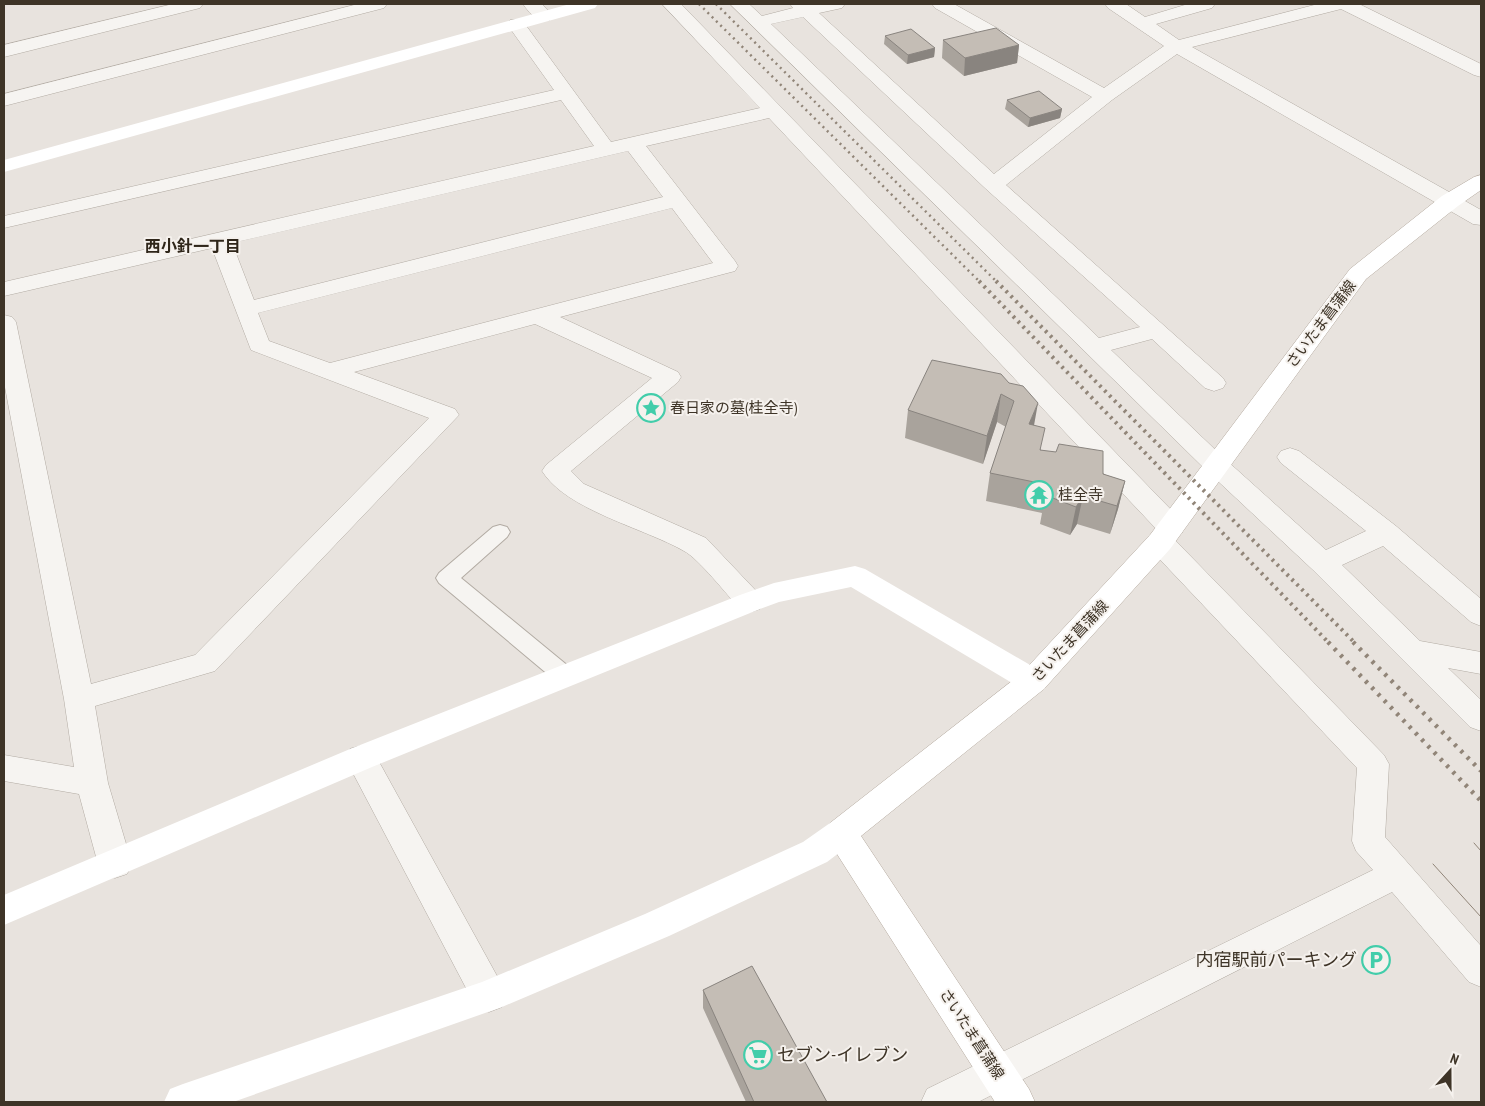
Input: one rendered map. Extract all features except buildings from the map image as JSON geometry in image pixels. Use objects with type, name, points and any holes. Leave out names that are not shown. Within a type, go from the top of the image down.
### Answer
[{"type":"street","points":[[4,51],[194,4]]},
{"type":"street","points":[[4,100],[378,4]]},
{"type":"street","points":[[4,166],[516,24],[538,10],[589,4]]},
{"type":"street","points":[[671,4],[773,111],[1166,534],[1373,764],[1368,841],[1481,971]]},
{"type":"street","points":[[739,4],[1216,465],[1323,563],[1481,719]]},
{"type":"street","points":[[758,22],[802,7],[836,4]]},
{"type":"street","points":[[941,4],[1105,96]]},
{"type":"street","points":[[1114,4],[1176,46],[1481,219]]},
{"type":"street","points":[[1142,23],[1206,4]]},
{"type":"street","points":[[993,185],[1105,96],[1176,46],[1338,4]]},
{"type":"street","points":[[1346,4],[1481,71]]},
{"type":"street","points":[[802,7],[993,185],[1214,383]]},
{"type":"street","points":[[516,24],[606,149]]},
{"type":"street","points":[[1462,61],[1481,51]]},
{"type":"street","points":[[4,222],[566,93]]},
{"type":"street","points":[[4,289],[773,111]]},
{"type":"street","points":[[328,371],[727,266],[634,143]]},
{"type":"street","name":"さいたま菖蒲線","points":[[1007,1088],[841,833],[1033,681],[1166,534],[1358,274],[1450,201],[1481,181]]},
{"type":"street","points":[[245,308],[677,200]]},
{"type":"street","points":[[79,700],[204,663],[446,415],[259,345],[219,238]]},
{"type":"street","points":[[538,316],[669,377],[555,471],[575,490],[696,545],[750,602]]},
{"type":"street","points":[[4,322],[8,362],[79,700],[92,783],[114,864]]},
{"type":"street","points":[[1094,347],[1157,330]]},
{"type":"street","points":[[1290,457],[1386,532],[1481,615]]},
{"type":"street","points":[[1323,563],[1386,532]]},
{"type":"street","points":[[4,910],[361,758],[774,593],[855,576],[1033,681]]},
{"type":"street","points":[[1409,650],[1481,663]]},
{"type":"street","points":[[361,758],[489,996]]},
{"type":"street","points":[[4,768],[92,783]]},
{"type":"street","points":[[183,1102],[489,996],[657,925],[780,869],[814,852],[841,833]]},
{"type":"street","points":[[940,1102],[1007,1088],[1396,874]]},
{"type":"lane","points":[[500,532],[447,578],[565,676]]},
{"type":"tram line","points":[[1474,843],[1481,851]]},
{"type":"tram line","points":[[1433,864],[1481,917]]},
{"type":"railway","points":[[699,4],[979,281]]},
{"type":"railway","points":[[716,4],[997,282]]},
{"type":"railway","points":[[979,281],[1329,643]]},
{"type":"railway","points":[[997,282],[1355,643]]},
{"type":"railway","points":[[1328,642],[1481,801]]},
{"type":"railway","points":[[1353,642],[1481,771]]},
{"type":"place","name":"春日家の墓(桂全寺)","points":[[651,408]]},
{"type":"place","name":"桂全寺","points":[[1039,495]]},
{"type":"place","name":"内宿駅前パーキング","points":[[1376,960]]},
{"type":"place","name":"セブン-イレブン","points":[[758,1055]]},
{"type":"district","name":"西小針一丁目","points":[[193,246]]}]
